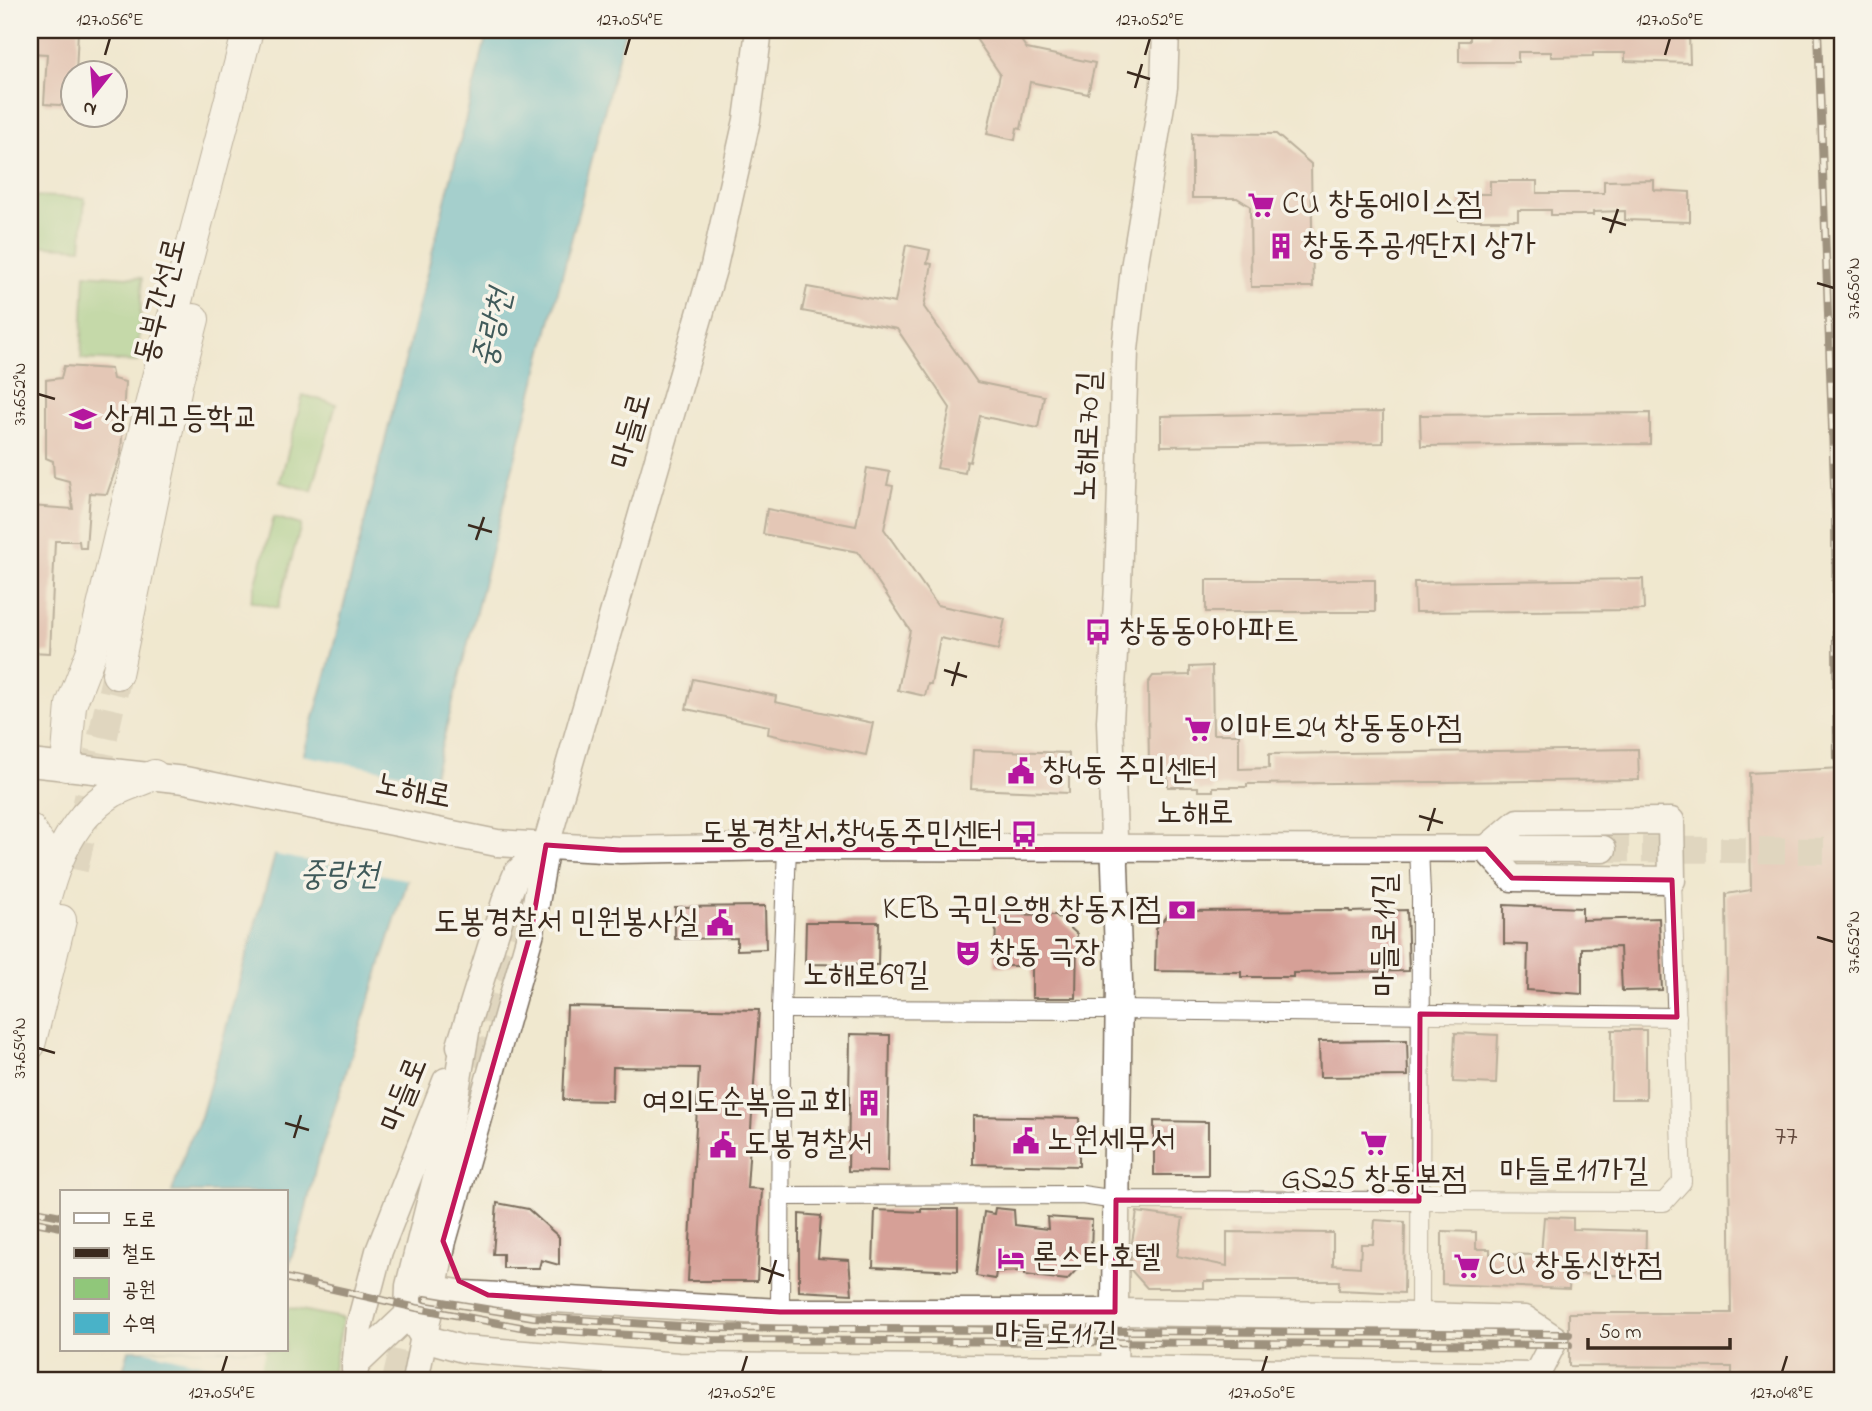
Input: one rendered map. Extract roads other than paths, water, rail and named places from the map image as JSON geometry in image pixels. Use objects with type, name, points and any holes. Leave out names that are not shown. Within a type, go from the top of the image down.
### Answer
[{"type":"highway","points":[[66,766],[71,705],[91,653],[155,385],[248,30]]},
{"type":"highway","name":"동부간선로","points":[[117,674],[178,381],[267,30]]},
{"type":"highway","points":[[30,958],[49,890],[69,835],[88,811],[114,792],[154,775]]},
{"type":"highway","points":[[30,829],[41,846],[49,890]]},
{"type":"highway","points":[[30,1045],[73,869]]},
{"type":"main road","name":"마들로","points":[[415,1381],[443,1241],[531,932],[546,845],[714,266],[747,120],[760,30]]},
{"type":"main road","name":"노해로70길","points":[[1114,847],[1110,721],[1118,586],[1125,350],[1134,268],[1164,87],[1166,30]]},
{"type":"main road","name":"노해로","points":[[30,763],[185,780],[497,843],[620,850],[787,847],[1603,849]]},
{"type":"main road","points":[[1518,821],[1671,821],[1672,880],[1512,878],[1486,849],[1518,821]]},
{"type":"main road","name":"마들로","points":[[354,1373],[359,1327],[379,1251],[466,1032],[505,902],[517,873],[546,845]]},
{"type":"main road","points":[[1114,847],[1118,1010],[1114,1375]]},
{"type":"main road","points":[[424,1338],[408,1313],[409,1286],[452,1114],[466,1032]]},
{"type":"main road","points":[[443,1241],[449,1267],[459,1281],[488,1295]]},
{"type":"main road","points":[[354,1373],[408,1313],[435,1289]]},
{"type":"main road","name":"마들로11길","points":[[424,1338],[463,1349],[678,1366],[1114,1375],[1536,1376],[1555,1339],[1525,1319],[1115,1312],[780,1312],[488,1295],[435,1289]]},
{"type":"street","points":[[780,1312],[782,1010],[787,847]]},
{"type":"street","name":"마들로11길","points":[[1419,848],[1420,1316]]},
{"type":"street","name":"마들로11가길","points":[[1419,1201],[1664,1202],[1682,1182],[1672,880]]},
{"type":"street","name":"노해로69길","points":[[782,1010],[1118,1010],[1420,1014]]},
{"type":"street","points":[[1420,1014],[1677,1017]]},
{"type":"street","points":[[781,1196],[1082,1195],[1116,1200],[1419,1201]]},
{"type":"water","name":"중랑천","points":[[488,30],[625,30],[405,889],[316,1166],[302,1226],[287,1270],[287,1190],[173,1190],[187,1146],[200,1120],[328,668]]},
{"type":"water","points":[[128,1352],[261,1352],[254,1381],[120,1381]]},
{"type":"tunnel","points":[[73,869],[117,674]]},
{"type":"tunnel","points":[[1603,849],[1842,851]]},
{"type":"tunnel","points":[[454,1154],[530,885]]},
{"type":"tunnel","points":[[397,1381],[417,1296]]},
{"type":"railway","points":[[1818,30],[1835,512],[1837,758]]},
{"type":"railway","points":[[1838,296],[1842,387]]},
{"type":"railway","points":[[30,1210],[60,1216]]},
{"type":"railway","points":[[30,1221],[60,1227]]},
{"type":"railway","points":[[287,1278],[417,1308],[531,1329],[712,1340],[1569,1345]]},
{"type":"railway","points":[[425,1299],[534,1317],[713,1328],[1569,1334]]},
{"type":"place","name":"CU 창동에이스점","points":[[1261,205]]},
{"type":"place","name":"창동주공19단지 상가","points":[[1281,246]]},
{"type":"place","name":"상계고등학교","points":[[83,419]]},
{"type":"place","name":"창동동아아파트","points":[[1098,632]]},
{"type":"place","name":"이마트24 창동동아점","points":[[1198,729]]},
{"type":"place","name":"창4동 주민센터","points":[[1021,771]]},
{"type":"place","name":"도봉경찰서.창4동주민센터","points":[[1024,834]]},
{"type":"place","name":"KEB 국민은행 창동지점","points":[[1182,910]]},
{"type":"place","name":"도봉경찰서 민원봉사실","points":[[720,923]]},
{"type":"place","name":"창동 극장","points":[[968,953]]},
{"type":"place","name":"여의도순복음교회","points":[[869,1103]]},
{"type":"place","name":"노원세무서","points":[[1026,1141]]},
{"type":"place","name":"GS25 창동본점","points":[[1374,1143]]},
{"type":"place","name":"도봉경찰서","points":[[723,1145]]},
{"type":"place","name":"론스타호텔","points":[[1011,1258]]},
{"type":"place","name":"CU 창동신한점","points":[[1467,1266]]}]
